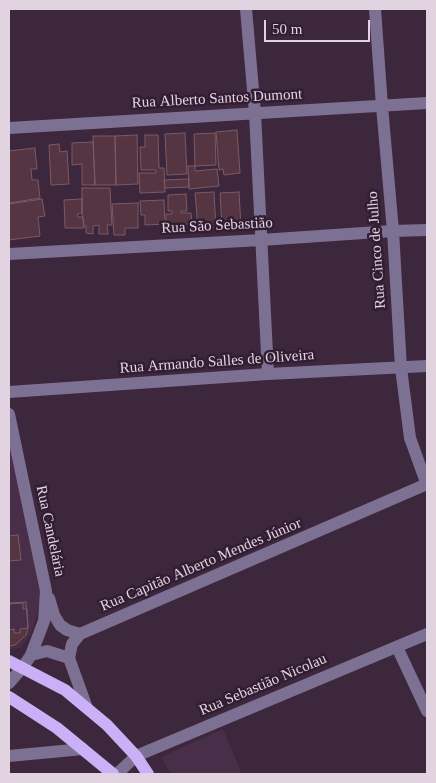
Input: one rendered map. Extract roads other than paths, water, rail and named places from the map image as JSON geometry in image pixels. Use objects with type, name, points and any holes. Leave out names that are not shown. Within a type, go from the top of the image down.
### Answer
[{"type":"main road","points":[[9,661],[65,690],[107,725],[136,756],[148,774]]},
{"type":"main road","points":[[9,697],[56,728],[113,774]]},
{"type":"street","points":[[246,9],[254,113],[268,374]]},
{"type":"street","name":"Rua Cinco de Julho","points":[[375,9],[393,231],[401,368],[410,438],[427,485]]},
{"type":"street","name":"Rua Alberto Santos Dumont","points":[[9,128],[427,103]]},
{"type":"street","name":"Rua São Sebastião","points":[[9,254],[427,230]]},
{"type":"street","name":"Rua Armando Salles de Oliveira","points":[[9,392],[268,374],[427,366]]},
{"type":"street","name":"Rua Candelária","points":[[9,414],[46,591],[44,621],[31,655]]},
{"type":"street","name":"Rua Capitão Alberto Mendes Júnior","points":[[80,634],[427,485]]},
{"type":"street","points":[[46,591],[54,615],[60,625],[67,630],[80,634],[72,644],[69,658],[87,708]]},
{"type":"street","name":"Rua Sebastião Nicolau","points":[[117,774],[136,756],[427,634]]},
{"type":"street","points":[[397,647],[427,711]]},
{"type":"street","points":[[9,683],[31,655],[47,652],[69,658]]},
{"type":"street","points":[[9,756],[83,749]]}]
